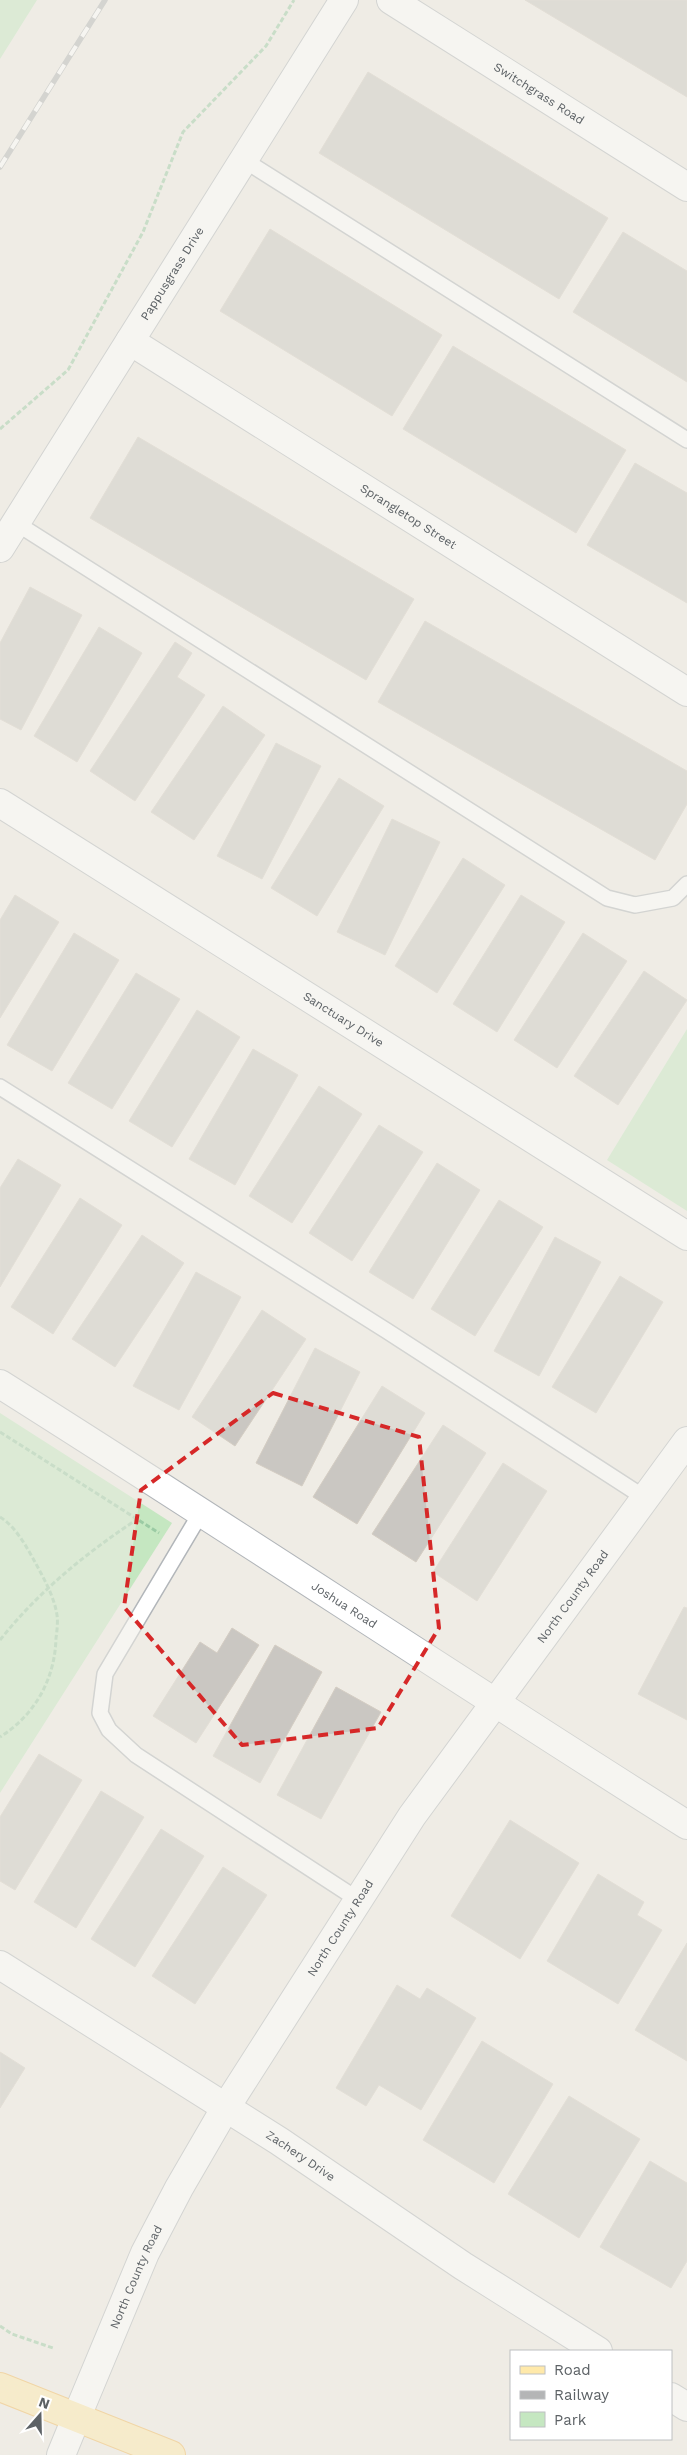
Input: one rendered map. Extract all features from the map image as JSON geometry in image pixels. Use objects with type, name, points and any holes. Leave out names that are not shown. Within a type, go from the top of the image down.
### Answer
[{"type":"main road","points":[[0,2387],[77,2416],[171,2455]]},
{"type":"street","name":"Pappusgrass Drive","points":[[0,548],[344,0]]},
{"type":"street","name":"Switchgrass Road","points":[[391,0],[687,187]]},
{"type":"street","name":"Sprangletop Street","points":[[130,341],[687,692]]},
{"type":"street","name":"Sanctuary Drive","points":[[0,803],[687,1236]]},
{"type":"street","name":"Joshua Road","points":[[0,1384],[202,1511],[494,1703],[687,1825]]},
{"type":"street","name":"North County Road","points":[[61,2455],[146,2253],[179,2188],[226,2107],[412,1816],[687,1441]]},
{"type":"street","name":"Zachery Drive","points":[[0,1965],[279,2141],[463,2266],[596,2350]]},
{"type":"street","points":[[672,2398],[687,2407]]},
{"type":"lane","points":[[244,160],[687,440]]},
{"type":"lane","points":[[16,523],[607,898],[635,905],[673,898],[687,884]]},
{"type":"lane","points":[[0,1087],[378,1325],[645,1498]]},
{"type":"lane","points":[[202,1511],[106,1674],[100,1713],[109,1730],[136,1755],[357,1900]]},
{"type":"path","points":[[0,429],[68,370],[143,232],[183,132],[266,46],[294,0]]},
{"type":"path","points":[[0,1432],[180,1547]]},
{"type":"path","points":[[0,1517],[24,1543],[48,1587],[57,1616],[56,1655],[47,1684],[35,1706],[18,1726],[0,1737]]},
{"type":"path","points":[[0,1640],[48,1587],[94,1548],[136,1520]]},
{"type":"path","points":[[0,2326],[12,2334],[53,2348]]},
{"type":"highlighted area","points":[[273,1393],[419,1437],[439,1628],[378,1728],[242,1745],[124,1607],[141,1490]]},
{"type":"green space","points":[[0,0],[37,0],[0,59]]},
{"type":"green space","points":[[687,1029],[687,1211],[607,1160]]},
{"type":"green space","points":[[0,1413],[172,1523],[0,1793]]},
{"type":"building","points":[[525,0],[687,0],[687,97]]},
{"type":"building","points":[[368,72],[608,218],[559,299],[319,153]]},
{"type":"building","points":[[270,229],[442,335],[392,416],[220,311]]},
{"type":"building","points":[[623,232],[687,271],[687,382],[573,312]]},
{"type":"building","points":[[453,346],[626,450],[576,533],[403,429]]},
{"type":"building","points":[[138,437],[414,599],[366,680],[90,518]]},
{"type":"building","points":[[635,463],[687,493],[687,603],[587,545]]},
{"type":"building","points":[[30,587],[82,615],[21,730],[0,719],[0,643]]},
{"type":"building","points":[[425,621],[687,771],[687,804],[655,860],[378,702]]},
{"type":"building","points":[[99,627],[142,653],[77,762],[34,736]]},
{"type":"building","points":[[175,642],[192,653],[177,677],[205,695],[135,801],[90,771]]},
{"type":"building","points":[[223,706],[265,735],[194,840],[151,812]]},
{"type":"building","points":[[276,743],[321,766],[262,879],[217,856]]},
{"type":"building","points":[[339,778],[384,806],[317,916],[271,888]]},
{"type":"building","points":[[392,819],[440,842],[385,955],[337,932]]},
{"type":"building","points":[[463,858],[505,885],[437,993],[395,966]]},
{"type":"building","points":[[15,895],[59,922],[0,1018],[0,920]]},
{"type":"building","points":[[521,895],[565,922],[497,1032],[453,1004]]},
{"type":"building","points":[[74,933],[119,960],[52,1071],[7,1045]]},
{"type":"building","points":[[583,933],[627,961],[557,1068],[514,1040]]},
{"type":"building","points":[[644,971],[687,1000],[618,1105],[574,1076]]},
{"type":"building","points":[[136,973],[180,999],[112,1109],[68,1083]]},
{"type":"building","points":[[197,1010],[240,1037],[172,1147],[129,1121]]},
{"type":"building","points":[[253,1049],[298,1075],[235,1185],[189,1159]]},
{"type":"building","points":[[319,1086],[362,1114],[292,1223],[249,1196]]},
{"type":"building","points":[[379,1125],[423,1152],[352,1261],[309,1233]]},
{"type":"building","points":[[18,1159],[61,1185],[0,1287],[0,1188]]},
{"type":"building","points":[[437,1163],[480,1190],[413,1299],[369,1272]]},
{"type":"building","points":[[80,1198],[122,1225],[53,1334],[11,1307]]},
{"type":"building","points":[[499,1200],[543,1227],[475,1336],[431,1309]]},
{"type":"building","points":[[142,1235],[184,1263],[115,1367],[72,1339]]},
{"type":"building","points":[[555,1237],[601,1262],[539,1376],[494,1351]]},
{"type":"building","points":[[196,1272],[241,1297],[179,1410],[133,1386]]},
{"type":"building","points":[[620,1276],[663,1302],[596,1413],[552,1387]]},
{"type":"building","points":[[262,1310],[306,1339],[235,1446],[192,1417]]},
{"type":"building","points":[[315,1348],[360,1372],[302,1486],[256,1463]]},
{"type":"building","points":[[382,1386],[425,1413],[357,1524],[313,1497]]},
{"type":"building","points":[[443,1425],[486,1453],[416,1562],[372,1534]]},
{"type":"building","points":[[503,1463],[547,1491],[477,1601],[433,1572]]},
{"type":"building","points":[[684,1607],[687,1608],[687,1720],[638,1694]]},
{"type":"building","points":[[232,1628],[259,1645],[196,1743],[153,1716],[200,1642],[217,1653]]},
{"type":"building","points":[[275,1645],[322,1672],[260,1783],[213,1756]]},
{"type":"building","points":[[336,1687],[381,1712],[321,1819],[277,1795]]},
{"type":"building","points":[[39,1754],[82,1780],[15,1890],[0,1881],[0,1817]]},
{"type":"building","points":[[101,1791],[144,1817],[76,1928],[34,1902]]},
{"type":"building","points":[[510,1820],[579,1863],[520,1959],[451,1916]]},
{"type":"building","points":[[161,1829],[204,1856],[135,1967],[91,1939]]},
{"type":"building","points":[[223,1867],[267,1895],[195,2004],[152,1976]]},
{"type":"building","points":[[598,1874],[644,1902],[637,1915],[662,1930],[618,2004],[547,1961]]},
{"type":"building","points":[[687,1943],[687,2061],[635,2030]]},
{"type":"building","points":[[397,1985],[420,1999],[427,1988],[476,2018],[421,2110],[379,2085],[366,2106],[336,2088]]},
{"type":"building","points":[[482,2041],[553,2084],[494,2183],[423,2140]]},
{"type":"building","points":[[0,2052],[25,2068],[0,2108]]},
{"type":"building","points":[[569,2096],[640,2139],[579,2238],[508,2194]]},
{"type":"building","points":[[650,2161],[687,2183],[687,2261],[671,2288],[600,2247]]},
{"type":"railway","points":[[0,167],[105,0]]}]
